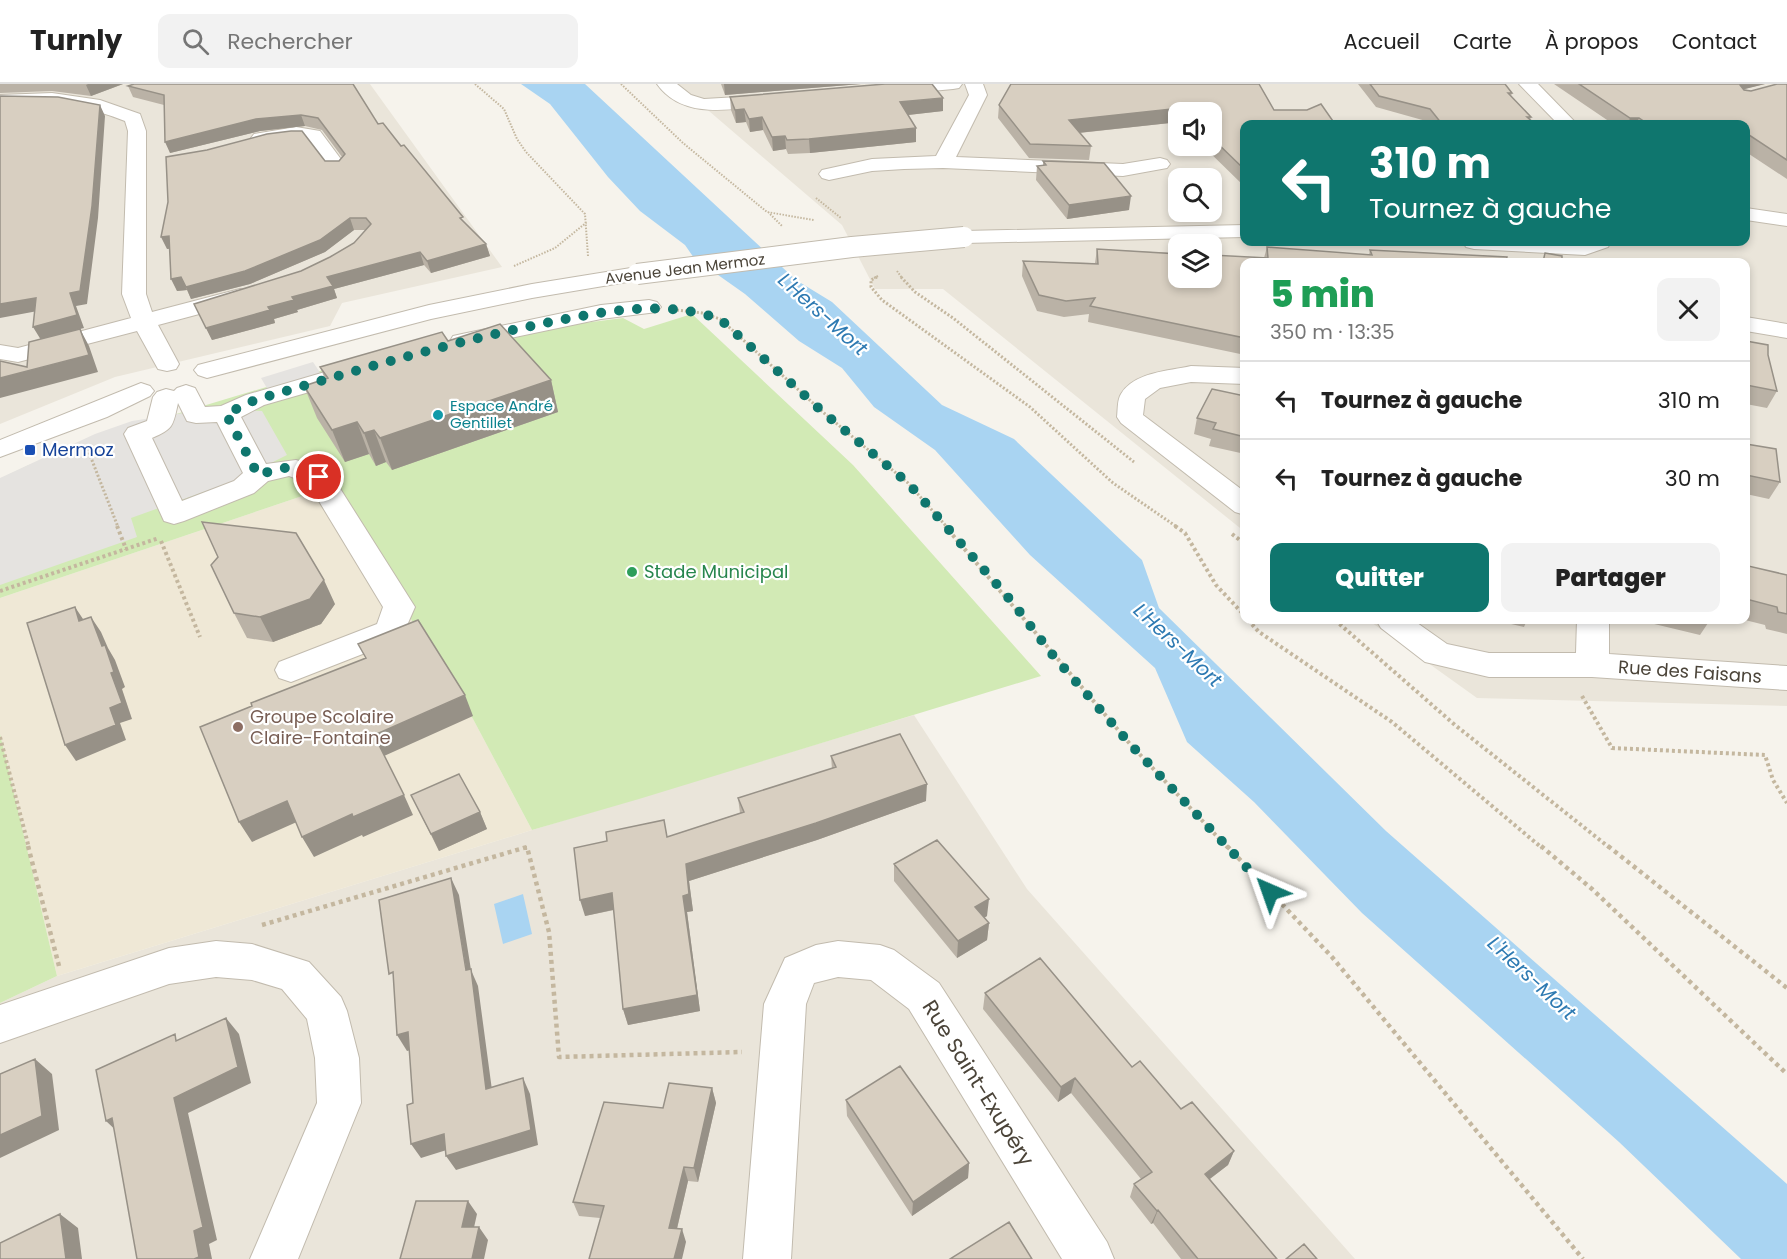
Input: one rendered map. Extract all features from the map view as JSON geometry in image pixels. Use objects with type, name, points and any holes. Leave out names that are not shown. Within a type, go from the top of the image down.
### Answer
[{"type":"street","points":[[666,84],[686,99],[702,105],[789,99]]},
{"type":"street","points":[[871,91],[953,84]]},
{"type":"street","points":[[943,162],[978,95],[974,84]]},
{"type":"street","points":[[1528,84],[1564,120]]},
{"type":"street","points":[[95,102],[115,95]]},
{"type":"street","points":[[0,100],[40,97],[95,102],[133,118],[137,131],[134,294],[144,322],[167,364]]},
{"type":"street","points":[[238,144],[278,135],[296,133],[313,135],[336,166]]},
{"type":"street","points":[[829,174],[872,165],[943,162],[1123,170],[1160,164]]},
{"type":"street","points":[[137,166],[158,163]]},
{"type":"street","points":[[1750,215],[1787,220]]},
{"type":"street","name":"Avenue Jean Mermoz","points":[[207,370],[429,312],[531,291],[637,274],[964,237],[1240,231]]},
{"type":"street","points":[[1527,246],[1593,251]]},
{"type":"street","points":[[0,352],[18,355],[259,291]]},
{"type":"street","points":[[437,348],[601,312],[649,308]]},
{"type":"street","points":[[1750,325],[1787,331]]},
{"type":"street","points":[[0,449],[98,411],[172,399],[204,381],[208,375],[207,370],[201,364],[190,362],[167,364],[148,373],[140,383],[172,399],[226,414],[255,400],[370,367]]},
{"type":"street","points":[[1240,376],[1191,374],[1152,382],[1132,396],[1130,417],[1240,502]]},
{"type":"street","points":[[172,399],[159,426],[137,434],[174,515],[244,487],[258,475],[285,466],[303,468],[319,477],[399,608],[390,631],[291,670]]},
{"type":"street","points":[[226,414],[258,475]]},
{"type":"street","name":"Rue des Faisans","points":[[1397,624],[1437,654],[1489,664],[1578,665],[1787,678]]},
{"type":"street","points":[[1578,665],[1592,624]]},
{"type":"street","name":"Rue Saint-Exupéry","points":[[767,1259],[784,1004],[799,972],[816,963],[838,958],[880,963],[924,996],[1090,1259]]},
{"type":"street","points":[[0,1024],[169,966],[216,959],[252,962],[295,975],[326,1011],[337,1058],[339,1103],[274,1259]]},
{"type":"path","points":[[475,84],[504,109],[517,139],[526,152],[585,214],[586,253],[591,263]]},
{"type":"path","points":[[621,84],[683,143],[767,212],[818,220]]},
{"type":"path","points":[[829,174],[813,196],[845,221]]},
{"type":"path","points":[[896,269],[902,280],[926,300],[951,317],[1088,428],[1143,468]]},
{"type":"path","points":[[880,274],[871,280],[871,287],[882,300],[1030,407],[1113,483],[1185,533],[1216,585],[1240,611]]},
{"type":"path","points":[[649,308],[702,313],[720,319],[824,413],[908,483],[1013,603],[1051,653],[1130,744],[1332,957],[1583,1259]]},
{"type":"path","points":[[85,444],[126,549]]},
{"type":"path","points":[[1227,530],[1240,540]]},
{"type":"path","points":[[160,538],[200,637]]},
{"type":"path","points":[[1252,624],[1259,632],[1392,722],[1592,889],[1787,1074]]},
{"type":"path","points":[[1340,624],[1455,725],[1787,988]]},
{"type":"path","points":[[1578,665],[1612,748],[1765,756],[1779,794],[1787,803]]},
{"type":"path","points":[[0,737],[68,1000]]},
{"type":"path","points":[[216,959],[255,927],[527,847],[549,932],[559,1058],[781,1050]]},
{"type":"shaded area","points":[[0,84],[370,84],[502,267],[342,303],[330,326],[115,377],[0,424]]},
{"type":"shaded area","points":[[672,84],[1787,84],[1787,706],[1477,698],[1374,624],[1750,624],[1750,258],[1240,258],[1240,528],[943,289],[875,289],[842,225],[702,105]]},
{"type":"shaded area","points":[[313,362],[321,374],[268,390],[261,378]]},
{"type":"shaded area","points":[[209,409],[262,411],[287,455],[237,480],[131,518],[137,537],[0,585],[0,478],[95,434],[132,421]]},
{"type":"shaded area","name":"Groupe Scolaire Claire-Fontaine","points":[[329,487],[473,719],[532,830],[57,976],[0,734],[0,598]]},
{"type":"shaded area","points":[[914,715],[1027,889],[1355,1259],[0,1259],[0,1003],[57,976]]},
{"type":"green space","points":[[692,314],[853,465],[1041,676],[532,830],[473,719],[329,487],[0,598],[0,479],[29,465],[133,427],[403,346],[623,318],[644,329]]},
{"type":"green space","points":[[0,734],[57,976],[0,1003]]},
{"type":"water","name":"L'Hers-Mort","points":[[521,84],[585,84],[796,280],[832,302],[942,405],[1014,439],[1142,560],[1159,608],[1386,831],[1787,1184],[1787,1259],[1741,1259],[1619,1142],[1362,913],[1254,802],[1187,742],[1155,668],[1030,555],[935,450],[874,407],[842,368],[799,341],[745,294],[694,258],[685,245],[640,211],[608,177],[550,104]]},
{"type":"water","points":[[523,894],[532,934],[503,944],[494,904]]},
{"type":"building","points":[[134,84],[353,84],[378,124],[383,123],[401,146],[404,145],[463,217],[460,218],[486,244],[427,261],[420,252],[327,277],[333,286],[292,297],[294,300],[268,307],[270,310],[206,328],[194,304],[301,271],[354,243],[371,224],[366,218],[350,218],[320,240],[245,271],[186,287],[181,277],[171,279],[169,236],[161,237],[168,202],[166,157],[207,150],[267,134],[291,131],[302,131],[325,161],[339,161],[345,154],[318,118],[301,115],[256,119],[165,142],[164,95],[128,86]]},
{"type":"building","points":[[885,84],[932,84],[943,98],[900,102],[916,128],[787,140],[785,136],[772,137],[762,117],[749,119],[744,109],[735,110],[730,97]]},
{"type":"building","points":[[1011,84],[1259,84],[1274,110],[1307,110],[1321,104],[1332,120],[1240,120],[1240,165],[1222,148],[1222,102],[1168,102],[1168,109],[1069,120],[1091,146],[1030,144],[999,105]]},
{"type":"building","points":[[1370,84],[1505,84],[1512,93],[1508,93],[1531,117],[1527,117],[1530,120],[1439,120],[1430,109],[1379,96]]},
{"type":"building","points":[[1579,84],[1740,84],[1744,90],[1751,91],[1777,84],[1787,84],[1787,160],[1750,136],[1750,120],[1630,118]]},
{"type":"building","points":[[0,96],[58,97],[100,105],[92,206],[80,291],[70,293],[77,315],[33,327],[36,298],[0,304]]},
{"type":"building","points":[[1043,161],[1104,163],[1131,196],[1069,205],[1037,166],[1046,165]]},
{"type":"building","points":[[1267,247],[1372,255],[1370,250],[1507,258],[1268,258]]},
{"type":"building","points":[[1097,249],[1168,253],[1168,288],[1222,288],[1222,256],[1268,258],[1240,258],[1240,337],[1090,306],[1095,298],[1066,301],[1039,295],[1023,261],[1098,264]]},
{"type":"building","points":[[1545,253],[1562,256],[1562,258],[1544,258]]},
{"type":"building","points":[[500,324],[551,380],[380,438],[374,430],[364,433],[357,422],[332,430],[304,386],[328,378],[320,367],[442,332],[448,341]]},
{"type":"building","points":[[80,329],[89,355],[0,378],[0,361],[27,367],[29,342]]},
{"type":"building","points":[[1750,342],[1768,345],[1768,355],[1777,391],[1750,386]]},
{"type":"building","points":[[1212,389],[1240,395],[1240,436],[1213,429],[1216,423],[1197,418]]},
{"type":"building","points":[[1750,445],[1776,449],[1780,482],[1750,476]]},
{"type":"building","points":[[202,522],[296,533],[324,580],[310,599],[260,617],[234,613],[211,565],[218,557]]},
{"type":"building","points":[[1750,566],[1787,575],[1787,614],[1778,612],[1777,607],[1750,600]]},
{"type":"building","points":[[75,607],[79,621],[91,617],[102,646],[105,645],[114,672],[111,673],[122,703],[110,708],[116,725],[65,745],[27,623]]},
{"type":"building","points":[[418,620],[465,695],[374,735],[404,795],[353,817],[352,814],[302,837],[287,801],[239,822],[200,727],[252,706],[251,703],[366,658],[358,644]]},
{"type":"building","points":[[900,734],[927,784],[816,823],[686,864],[689,894],[683,896],[697,995],[623,1009],[612,893],[580,900],[574,848],[607,841],[606,832],[664,820],[667,837],[744,812],[738,798],[836,767],[831,756]]},
{"type":"building","points":[[459,774],[480,812],[431,834],[411,795]]},
{"type":"building","points":[[937,840],[989,899],[975,907],[989,923],[958,941],[894,864]]},
{"type":"building","points":[[451,878],[466,970],[471,969],[486,1089],[523,1078],[531,1130],[446,1156],[444,1134],[411,1144],[407,1105],[413,1103],[408,1032],[397,1035],[393,972],[389,974],[379,900]]},
{"type":"building","points":[[1040,958],[1132,1067],[1140,1061],[1181,1109],[1192,1102],[1234,1151],[1205,1174],[1277,1259],[1198,1259],[1134,1184],[1152,1172],[1075,1078],[1061,1087],[985,993]]},
{"type":"building","points":[[226,1018],[238,1067],[174,1098],[203,1227],[194,1231],[199,1257],[194,1259],[137,1259],[112,1118],[106,1121],[96,1070],[175,1034],[176,1041]]},
{"type":"building","points":[[35,1059],[42,1116],[0,1135],[0,1074]]},
{"type":"building","points":[[900,1066],[969,1163],[913,1202],[846,1100]]},
{"type":"building","points":[[669,1083],[712,1088],[694,1168],[684,1167],[669,1228],[682,1229],[674,1259],[589,1259],[604,1206],[573,1202],[604,1102],[663,1108]]},
{"type":"building","points":[[416,1201],[468,1201],[462,1227],[479,1227],[472,1259],[400,1259]]},
{"type":"building","points":[[60,1214],[66,1259],[0,1259],[0,1243]]},
{"type":"building","points":[[1009,1222],[1032,1259],[950,1259]]},
{"type":"building","points":[[1304,1244],[1317,1259],[1286,1259]]},
{"type":"place","name":"Espace André Gentillet","points":[[438,415]]},
{"type":"place","name":"Mermoz","points":[[30,450]]},
{"type":"place","name":"Stade Municipal","points":[[632,572]]},
{"type":"place","name":"Groupe Scolaire Claire-Fontaine","points":[[238,727]]},
{"type":"route","points":[[319,477],[303,468],[285,466],[258,475],[226,414],[255,400],[470,339],[601,312],[649,308],[702,313],[720,319],[824,413],[908,483],[1013,603],[1051,653],[1130,744],[1270,892]]}]
